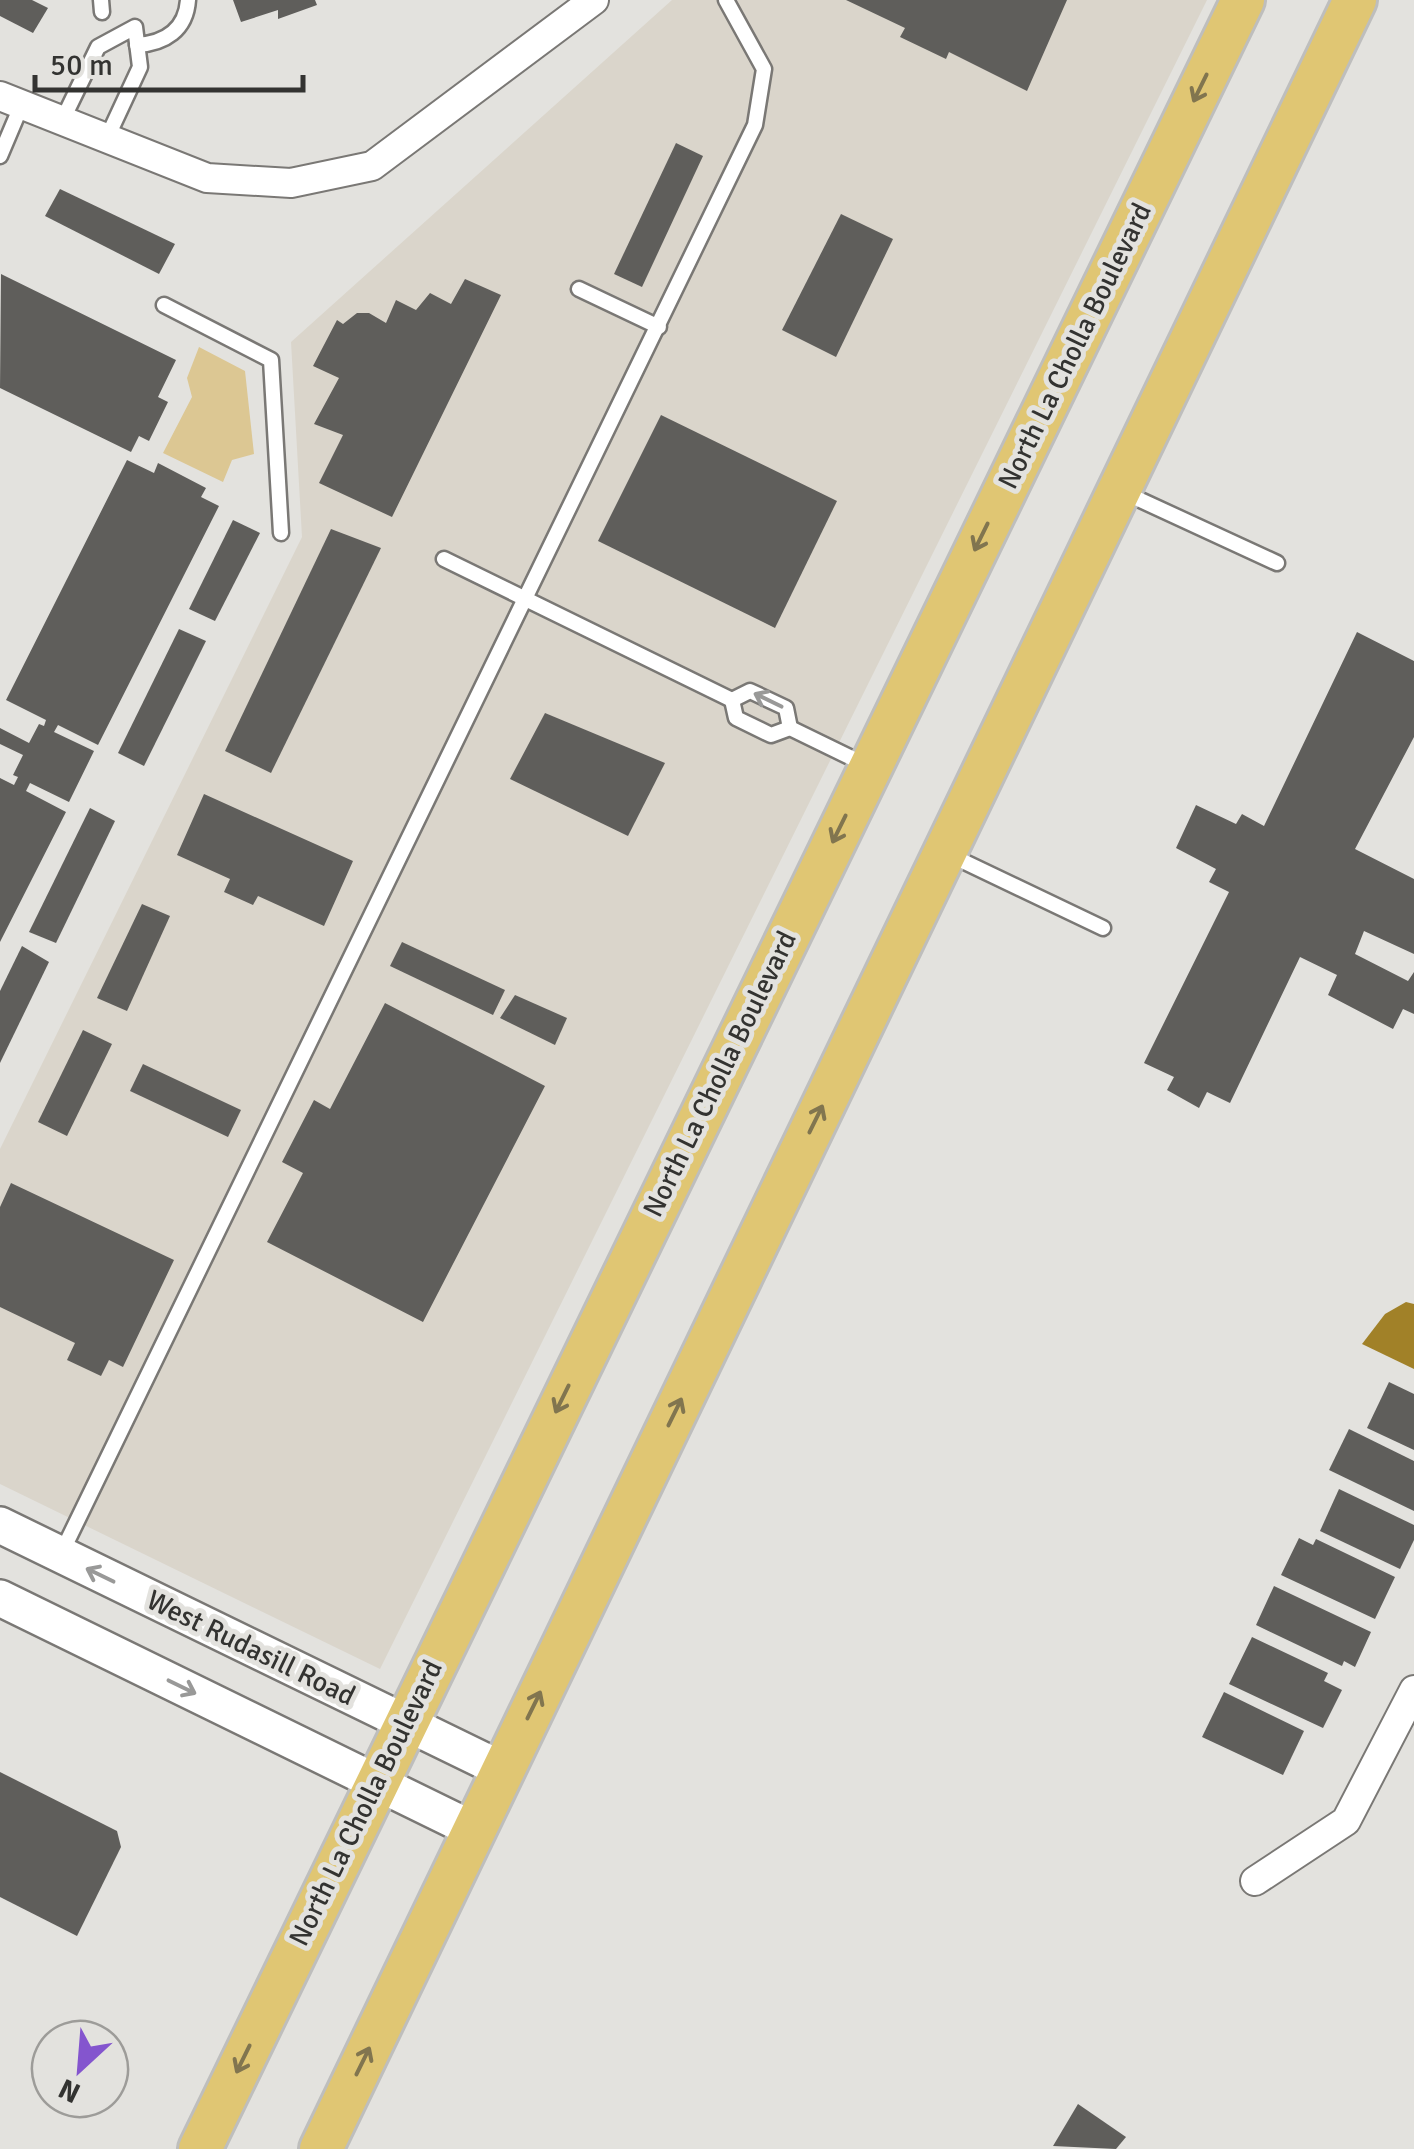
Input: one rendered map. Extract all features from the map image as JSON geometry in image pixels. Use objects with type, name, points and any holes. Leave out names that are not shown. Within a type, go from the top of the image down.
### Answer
[{"type":"main road","name":"North La Cholla Boulevard","points":[[200,2149],[1243,0]]},
{"type":"main road","points":[[321,2149],[1356,0]]},
{"type":"street","points":[[11,100],[207,178],[291,182],[372,166],[594,0]]},
{"type":"street","name":"West Rudasill Road","points":[[0,1526],[502,1770]]},
{"type":"street","points":[[0,1598],[474,1830]]},
{"type":"street","points":[[1255,1880],[1346,1821],[1414,1690]]},
{"type":"lane","points":[[136,44],[172,35],[181,25],[188,0]]},
{"type":"lane","points":[[60,1556],[755,125],[764,69],[726,0]]},
{"type":"lane","points":[[62,121],[98,48],[135,26],[140,67],[106,138]]},
{"type":"lane","points":[[0,156],[11,100]]},
{"type":"lane","points":[[579,289],[659,327]]},
{"type":"lane","points":[[164,305],[271,360],[281,533]]},
{"type":"lane","points":[[1119,490],[1276,563]]},
{"type":"lane","points":[[444,559],[732,700]]},
{"type":"lane","points":[[732,700],[750,691],[786,708],[790,728]]},
{"type":"lane","points":[[732,700],[736,718],[771,735],[790,728],[870,766]]},
{"type":"lane","points":[[944,852],[1103,928]]},
{"type":"shaded area","points":[[672,0],[1207,0],[380,1669],[0,1484],[0,1149],[302,537],[291,342]]},
{"type":"shaded area","points":[[199,347],[245,371],[254,454],[232,460],[223,482],[163,453],[192,397],[187,378]]},
{"type":"shaded area","points":[[1406,1302],[1414,1304],[1414,1369],[1362,1344],[1385,1314]]},
{"type":"building","points":[[0,0],[32,0],[48,8],[33,33],[0,16]]},
{"type":"building","points":[[233,0],[315,0],[317,5],[278,19],[278,10],[241,22]]},
{"type":"building","points":[[846,0],[1067,0],[1027,91],[949,52],[946,59],[900,37],[905,28]]},
{"type":"building","points":[[676,143],[703,156],[642,287],[614,274]]},
{"type":"building","points":[[60,189],[175,244],[159,274],[45,216]]},
{"type":"building","points":[[841,214],[893,239],[836,357],[782,330]]},
{"type":"building","points":[[1,274],[176,360],[158,397],[168,402],[149,441],[139,436],[131,452],[0,388]]},
{"type":"building","points":[[465,279],[501,295],[392,517],[319,483],[343,435],[314,424],[339,378],[313,366],[337,320],[343,324],[357,313],[369,313],[386,323],[396,300],[416,310],[430,293],[451,304]]},
{"type":"building","points":[[661,415],[837,501],[775,628],[598,541]]},
{"type":"building","points":[[127,460],[154,473],[158,463],[206,488],[201,497],[219,506],[98,745],[58,725],[54,732],[94,751],[69,802],[30,783],[26,791],[66,812],[0,942],[0,778],[14,785],[18,777],[13,775],[23,755],[0,744],[0,728],[29,743],[39,724],[44,726],[46,720],[6,700]]},
{"type":"building","points":[[233,520],[260,533],[215,621],[189,609]]},
{"type":"building","points":[[331,529],[381,548],[271,773],[225,751]]},
{"type":"building","points":[[179,629],[206,641],[144,766],[118,753]]},
{"type":"building","points":[[1357,632],[1414,661],[1414,737],[1355,849],[1414,879],[1414,954],[1364,931],[1355,954],[1408,981],[1414,972],[1414,1014],[1403,1009],[1393,1029],[1328,995],[1337,975],[1300,957],[1230,1103],[1207,1092],[1199,1108],[1167,1090],[1174,1077],[1144,1063],[1229,892],[1209,882],[1216,869],[1176,848],[1196,805],[1236,824],[1242,814],[1264,826]]},
{"type":"building","points":[[545,713],[665,763],[628,836],[510,779]]},
{"type":"building","points":[[204,794],[353,861],[324,926],[258,896],[253,905],[224,892],[230,879],[177,855]]},
{"type":"building","points":[[90,808],[115,821],[56,943],[29,932]]},
{"type":"building","points":[[142,904],[170,916],[127,1011],[97,998]]},
{"type":"building","points":[[402,942],[505,990],[493,1015],[390,966]]},
{"type":"building","points":[[22,946],[49,962],[0,1063],[0,991]]},
{"type":"building","points":[[515,995],[567,1018],[555,1045],[500,1018]]},
{"type":"building","points":[[385,1003],[545,1086],[423,1322],[267,1242],[303,1173],[282,1162],[314,1100],[330,1109]]},
{"type":"building","points":[[83,1030],[112,1044],[67,1136],[38,1122]]},
{"type":"building","points":[[143,1064],[241,1110],[228,1137],[130,1091]]},
{"type":"building","points":[[11,1183],[174,1260],[123,1367],[109,1360],[101,1376],[67,1360],[75,1343],[0,1307],[0,1207]]},
{"type":"building","points":[[1389,1382],[1414,1394],[1414,1450],[1367,1428]]},
{"type":"building","points":[[1349,1429],[1414,1461],[1414,1511],[1329,1470]]},
{"type":"building","points":[[1339,1489],[1414,1525],[1414,1540],[1400,1569],[1320,1531]]},
{"type":"building","points":[[1299,1538],[1313,1545],[1316,1539],[1395,1577],[1375,1619],[1281,1575]]},
{"type":"building","points":[[1274,1586],[1371,1632],[1355,1667],[1344,1661],[1342,1666],[1256,1625]]},
{"type":"building","points":[[1252,1637],[1328,1673],[1324,1681],[1342,1690],[1323,1728],[1229,1684]]},
{"type":"building","points":[[1224,1692],[1304,1731],[1283,1775],[1202,1737]]},
{"type":"building","points":[[0,1772],[117,1831],[121,1847],[77,1936],[0,1897]]},
{"type":"building","points":[[1078,2104],[1126,2137],[1116,2149],[1053,2146]]}]
